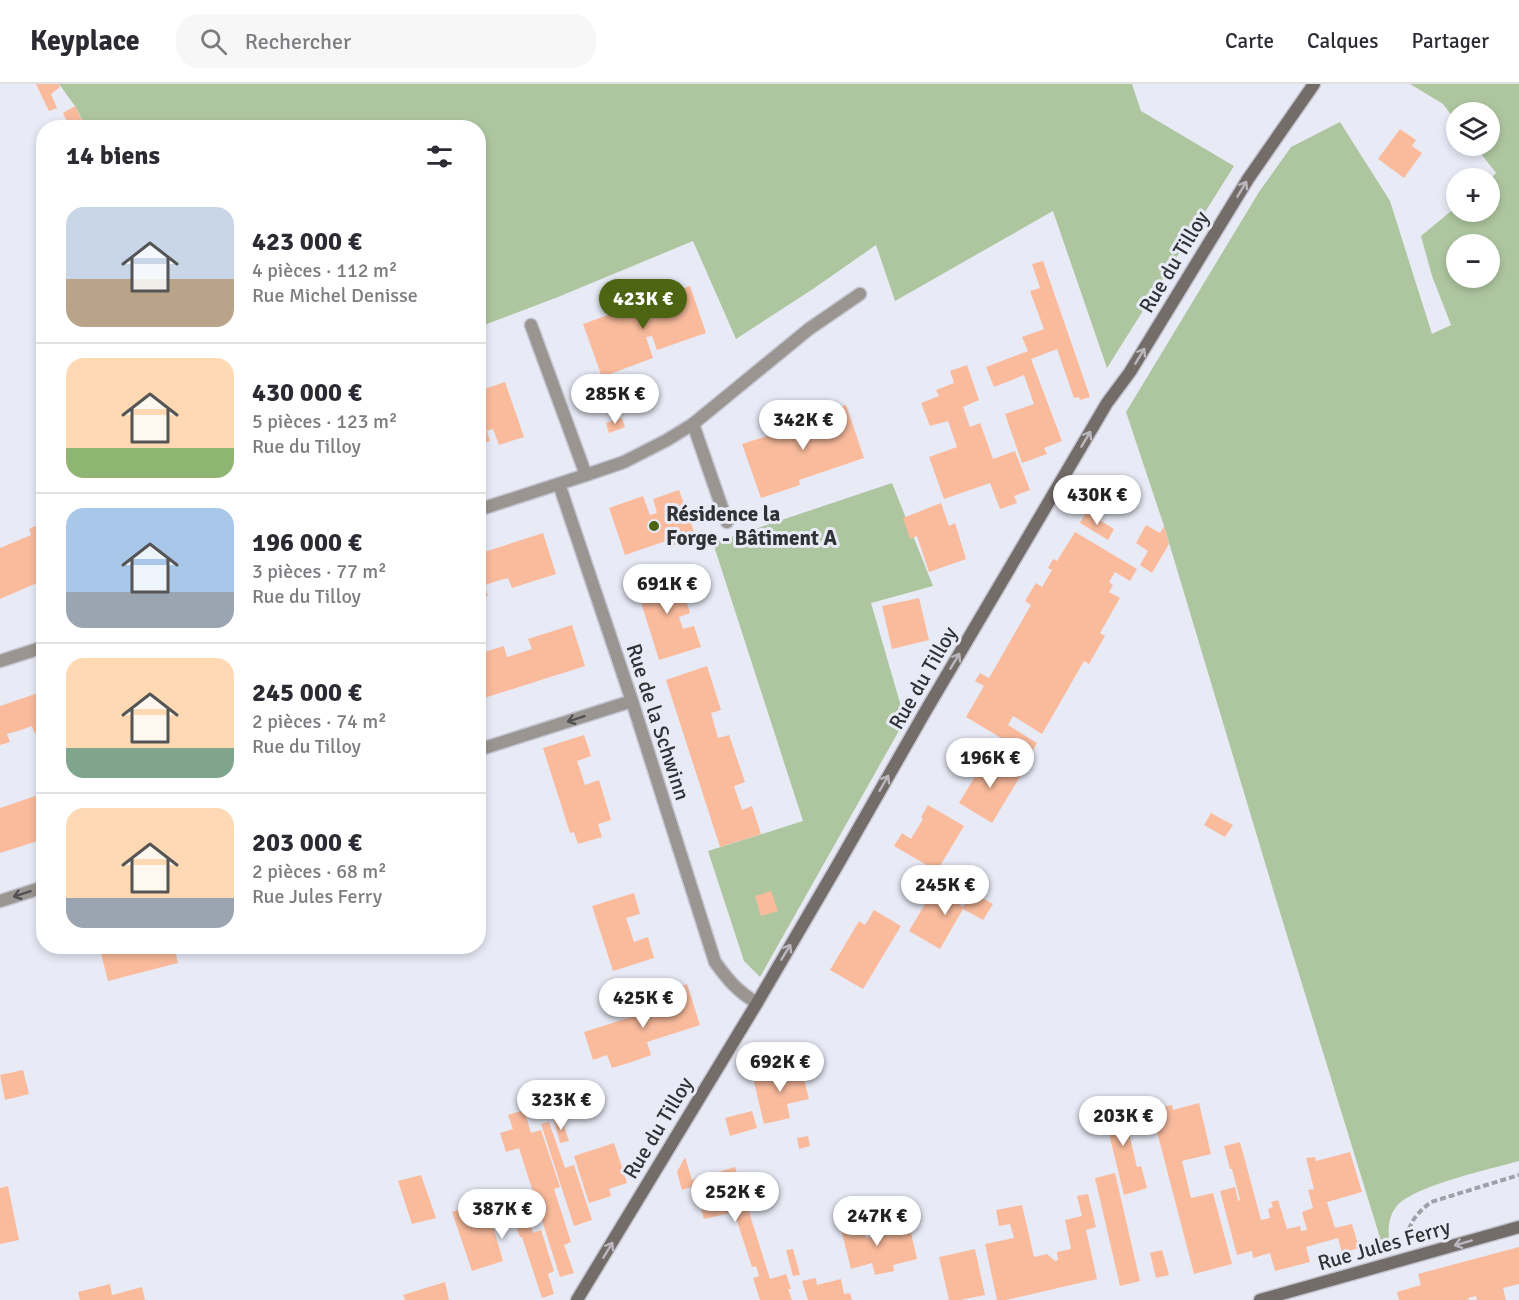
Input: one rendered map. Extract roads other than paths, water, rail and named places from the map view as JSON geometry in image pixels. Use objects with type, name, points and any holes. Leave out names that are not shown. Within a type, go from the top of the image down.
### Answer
[{"type":"street","name":"Rue du Tilloy","points":[[577,1300],[757,1003],[1107,403],[1130,372],[1248,179],[1314,84]]},
{"type":"street","points":[[486,507],[624,462],[667,440],[693,424],[809,329],[860,294]]},
{"type":"street","points":[[531,325],[586,476]]},
{"type":"street","points":[[693,424],[727,522]]},
{"type":"street","name":"Rue de la Schwinn","points":[[559,484],[632,701],[715,962],[729,982],[757,1003]]},
{"type":"street","points":[[0,661],[36,650]]},
{"type":"street","points":[[486,747],[632,701]]},
{"type":"street","points":[[0,901],[36,890]]},
{"type":"street","name":"Rue Jules Ferry","points":[[1260,1300],[1519,1227]]},
{"type":"place","name":"Résidence la Forge - Bâtiment A","points":[[654,526]]}]
